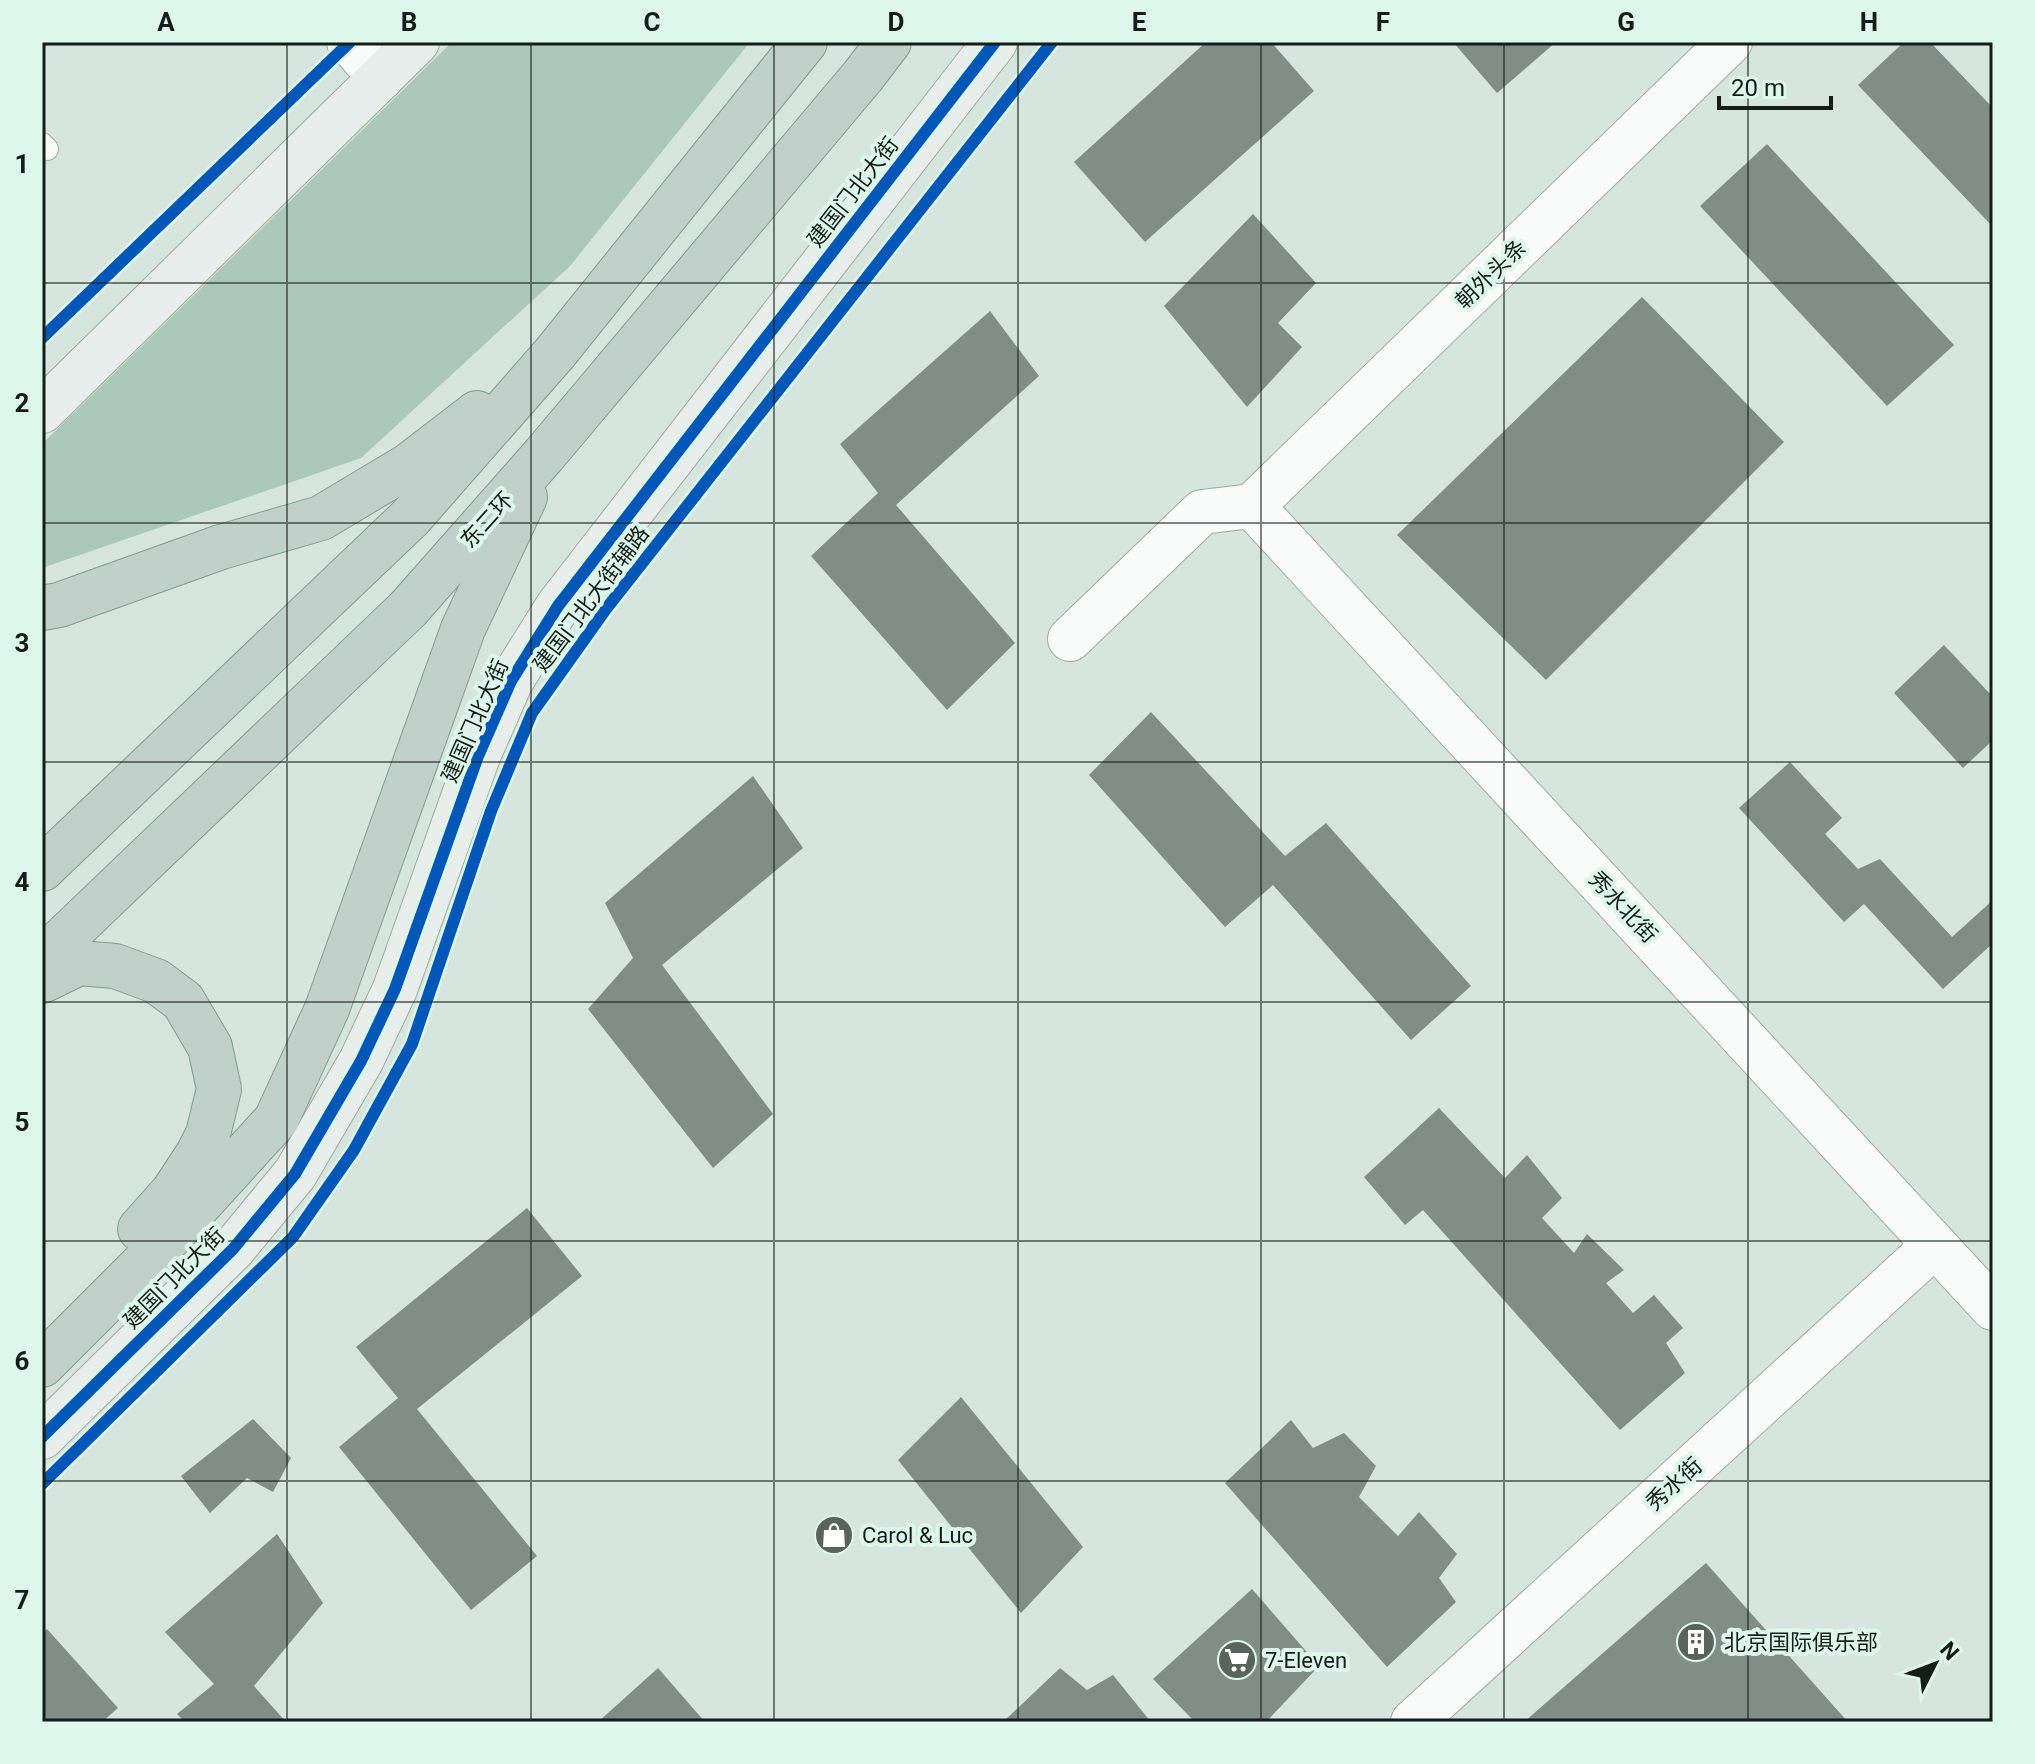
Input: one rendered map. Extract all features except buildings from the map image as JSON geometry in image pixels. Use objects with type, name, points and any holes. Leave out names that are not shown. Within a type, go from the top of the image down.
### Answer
[{"type":"highway","points":[[42,869],[411,517],[555,353],[805,42]]},
{"type":"highway","name":"东二环","points":[[42,959],[408,609],[544,455],[853,89],[889,42]]},
{"type":"highway","points":[[42,608],[59,605],[221,547],[321,518],[408,466],[555,353]]},
{"type":"highway","points":[[42,1326],[151,1237],[276,1120],[327,1009],[463,629],[544,455]]},
{"type":"highway","points":[[42,981],[79,963],[115,966],[156,981],[183,1001],[210,1047],[219,1089],[208,1134],[173,1192],[151,1237],[42,1365]]},
{"type":"street","points":[[349,42],[381,78]]},
{"type":"street","points":[[42,411],[417,42]]},
{"type":"street","name":"建国门北大街","points":[[42,1437],[233,1249],[295,1174],[361,1061],[395,989],[478,756],[511,681],[558,606],[995,42]]},
{"type":"street","name":"朝外头条","points":[[1252,506],[1730,42]]},
{"type":"street","points":[[1070,639],[1202,512],[1252,506]]},
{"type":"street","name":"秀水北街","points":[[1252,506],[1993,1308]]},
{"type":"street","name":"秀水街","points":[[1413,1722],[1935,1245]]},
{"type":"green space","points":[[452,42],[750,42],[570,266],[361,458],[42,568],[42,444]]},
{"type":"cycle path","points":[[42,338],[350,42]]},
{"type":"cycle path","name":"建国门北大街辅路","points":[[42,1437],[233,1249],[295,1174],[361,1061],[395,989],[478,756],[511,681],[558,606],[995,42]]},
{"type":"cycle path","name":"建国门北大街辅路","points":[[42,1484],[293,1237],[354,1150],[412,1044],[491,811],[532,713],[606,609],[1052,42]]},
{"type":"place","name":"Carol & Luc","points":[[834,1535]]},
{"type":"place","name":"北京国际俱乐部","points":[[1696,1642]]},
{"type":"place","name":"7-Eleven","points":[[1237,1660]]}]
